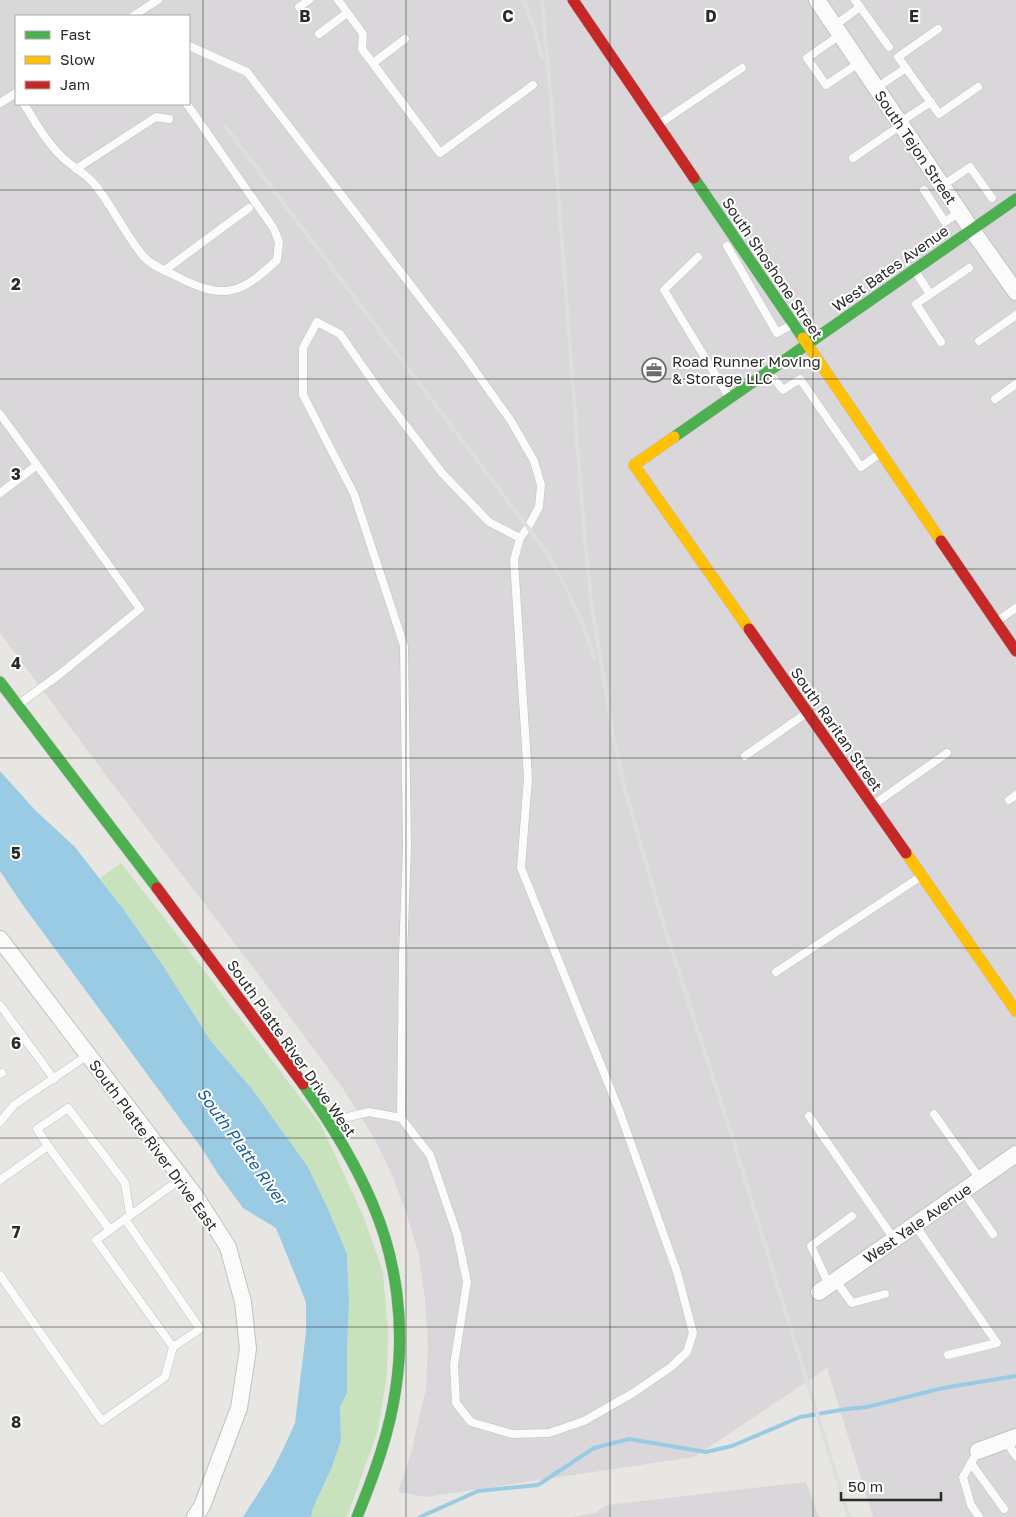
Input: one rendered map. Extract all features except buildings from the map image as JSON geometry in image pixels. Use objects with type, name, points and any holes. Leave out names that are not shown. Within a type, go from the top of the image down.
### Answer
[{"type":"street","name":"South Shoshone Street","points":[[573,0],[1016,651]]},
{"type":"street","name":"South Tejon Street","points":[[817,0],[1016,292]]},
{"type":"street","name":"West Bates Avenue","points":[[634,465],[1016,199]]},
{"type":"street","name":"South Raritan Street","points":[[634,465],[1016,1011]]},
{"type":"street","name":"South Platte River Drive West","points":[[0,682],[236,992],[320,1106],[348,1152],[365,1187],[379,1222],[391,1261],[399,1344],[397,1385],[383,1445],[368,1492],[357,1517]]},
{"type":"street","name":"South Platte River Drive East","points":[[0,939],[182,1178],[228,1247],[243,1302],[248,1349],[239,1408],[202,1506],[195,1517]]},
{"type":"street","name":"West Yale Avenue","points":[[828,1286],[1016,1154]]},
{"type":"street","points":[[975,1457],[1011,1439]]},
{"type":"lane","points":[[135,15],[158,0]]},
{"type":"lane","points":[[300,7],[309,0]]},
{"type":"lane","points":[[338,0],[363,34],[362,49],[440,153],[534,85]]},
{"type":"lane","points":[[855,0],[888,47]]},
{"type":"lane","points":[[859,63],[826,84],[807,58],[860,8]]},
{"type":"lane","points":[[319,34],[347,13]]},
{"type":"lane","points":[[938,29],[898,57],[939,114],[978,87]]},
{"type":"lane","points":[[373,63],[405,39]]},
{"type":"lane","points":[[190,46],[247,72],[459,348],[511,421],[534,461],[541,485],[539,508],[520,538],[514,560],[528,778],[521,868],[619,1110],[676,1272],[693,1333],[687,1352],[671,1368],[633,1393],[584,1421],[549,1433],[512,1434],[471,1422],[456,1403],[454,1365],[467,1282],[457,1234],[430,1155],[401,1118],[403,954],[407,847],[404,646],[354,494],[303,395],[303,348],[317,322],[340,334],[442,473],[489,522],[520,538]]},
{"type":"lane","points":[[658,125],[742,68]]},
{"type":"lane","points":[[876,88],[906,68]]},
{"type":"lane","points":[[0,103],[15,94]]},
{"type":"lane","points":[[853,158],[931,102]]},
{"type":"lane","points":[[25,105],[48,142],[68,163],[95,184],[144,256],[157,267],[190,284],[218,292],[238,290],[262,274],[277,260],[278,242],[274,229],[188,105]]},
{"type":"lane","points":[[76,169],[156,117],[169,119]]},
{"type":"lane","points":[[942,186],[970,167],[992,198]]},
{"type":"lane","points":[[924,190],[945,222],[960,212]]},
{"type":"lane","points":[[165,270],[250,208]]},
{"type":"lane","points":[[727,246],[777,333],[793,324]]},
{"type":"lane","points":[[698,257],[664,290],[730,398]]},
{"type":"lane","points":[[942,342],[916,304],[969,268]]},
{"type":"lane","points":[[914,270],[930,294]]},
{"type":"lane","points":[[979,341],[1016,315]]},
{"type":"lane","points":[[768,371],[783,390],[800,379],[861,467],[881,453]]},
{"type":"lane","points":[[995,399],[1016,384]]},
{"type":"lane","points":[[0,414],[140,609],[60,674],[17,705]]},
{"type":"lane","points":[[0,493],[37,465]]},
{"type":"lane","points":[[996,622],[1016,608]]},
{"type":"lane","points":[[745,756],[807,712]]},
{"type":"lane","points":[[872,806],[947,753]]},
{"type":"lane","points":[[1009,800],[1016,795]]},
{"type":"lane","points":[[776,972],[922,876]]},
{"type":"lane","points":[[0,1005],[54,1078]]},
{"type":"lane","points":[[0,1122],[14,1105],[88,1055]]},
{"type":"lane","points":[[0,1275],[102,1421],[165,1377],[173,1347],[200,1329],[128,1217],[125,1183],[68,1108],[37,1129],[110,1230]]},
{"type":"lane","points":[[329,1122],[369,1112],[401,1118]]},
{"type":"lane","points":[[934,1114],[980,1179]]},
{"type":"lane","points":[[809,1116],[894,1239]]},
{"type":"lane","points":[[0,1180],[48,1146]]},
{"type":"lane","points":[[173,1347],[96,1240],[182,1178]]},
{"type":"lane","points":[[963,1191],[993,1234]]},
{"type":"lane","points":[[852,1216],[811,1246],[828,1286],[852,1304],[885,1294]]},
{"type":"lane","points":[[915,1225],[997,1343],[948,1355]]},
{"type":"lane","points":[[1011,1439],[1016,1456]]},
{"type":"lane","points":[[979,1517],[971,1505],[963,1477],[975,1457],[1004,1509]]},
{"type":"shaded area","points":[[0,0],[1016,0],[1016,1517],[873,1517],[827,1368],[694,1457],[426,1497],[398,1492],[411,1453],[426,1389],[428,1344],[425,1299],[419,1255],[392,1175],[374,1138],[344,1090],[259,975],[117,790],[0,633]]},
{"type":"shaded area","points":[[806,1482],[819,1517],[573,1517],[595,1513],[607,1505]]},
{"type":"green space","points":[[121,863],[321,1125],[363,1215],[383,1272],[388,1332],[387,1375],[378,1430],[347,1517],[311,1517],[341,1440],[340,1407],[347,1393],[349,1301],[347,1254],[308,1167],[252,1089],[210,1040],[162,964],[100,878]]},
{"type":"water","name":"South Platte River","points":[[0,771],[35,810],[75,847],[121,906],[162,964],[210,1040],[252,1089],[308,1167],[347,1254],[349,1301],[347,1393],[340,1407],[341,1440],[311,1517],[243,1517],[271,1473],[295,1423],[306,1332],[306,1302],[276,1228],[243,1208],[0,871]]},
{"type":"waterway","points":[[420,1517],[478,1491],[538,1485],[594,1448],[629,1439],[706,1452],[732,1446],[800,1417],[867,1407],[943,1388],[1016,1376]]},
{"type":"railway","points":[[523,0],[533,25],[542,57]]},
{"type":"railway","points":[[542,0],[583,518],[591,600],[611,723],[623,782],[664,926],[731,1133],[849,1517]]},
{"type":"railway","points":[[226,127],[547,553],[574,604],[594,658]]},
{"type":"traffic: fast","points":[[694,178],[803,338]]},
{"type":"traffic: fast","points":[[674,437],[1016,199]]},
{"type":"traffic: fast","points":[[0,682],[157,888]]},
{"type":"traffic: fast","points":[[303,1084],[323,1113],[366,1189],[388,1249],[397,1294],[400,1341],[399,1364],[393,1404],[381,1453],[357,1517]]},
{"type":"traffic: slow","points":[[803,338],[941,541]]},
{"type":"traffic: slow","points":[[674,437],[634,465],[749,629]]},
{"type":"traffic: slow","points":[[906,853],[1016,1011]]},
{"type":"traffic: jam","points":[[573,0],[694,178]]},
{"type":"traffic: jam","points":[[941,541],[1016,651]]},
{"type":"traffic: jam","points":[[749,629],[906,853]]},
{"type":"traffic: jam","points":[[157,888],[303,1084]]},
{"type":"place","name":"Road Runner Moving & Storage LLC","points":[[654,370]]}]
